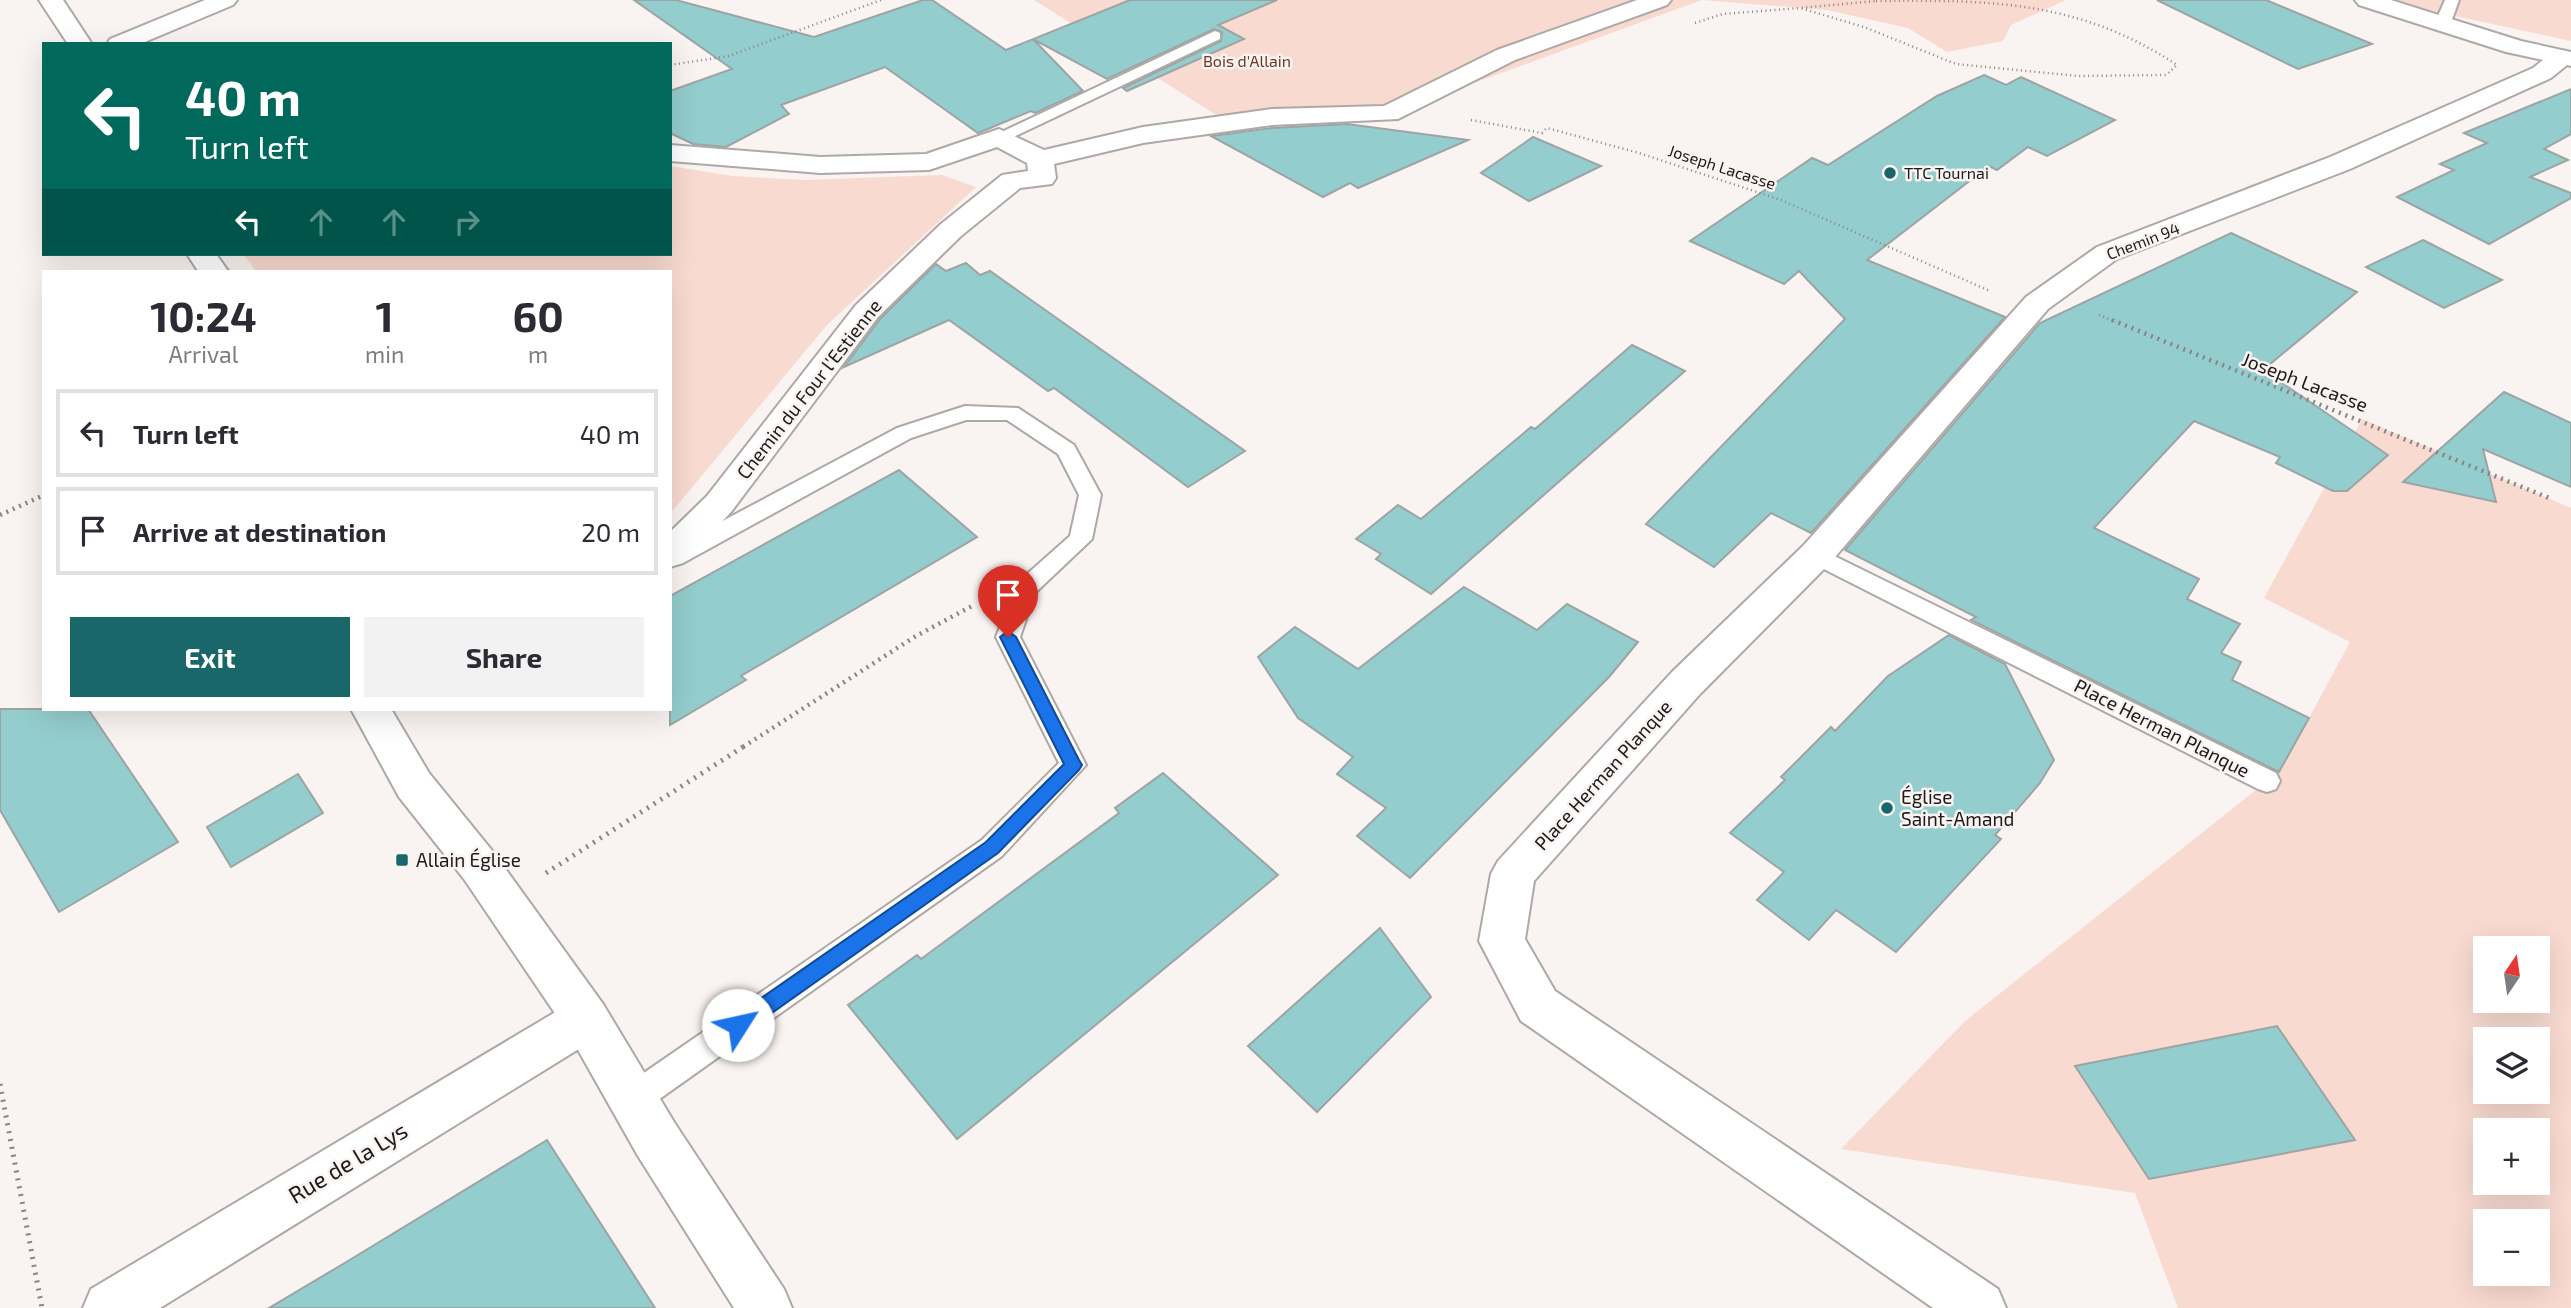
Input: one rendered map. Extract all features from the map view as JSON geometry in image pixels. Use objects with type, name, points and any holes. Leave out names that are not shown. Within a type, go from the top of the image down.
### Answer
[{"type":"street","points":[[51,0],[79,42]]},
{"type":"street","points":[[124,42],[225,0]]},
{"type":"street","points":[[672,153],[820,165],[929,162],[999,137],[1040,159],[1143,135],[1272,117],[1390,114],[1506,55],[1659,0]]},
{"type":"street","points":[[2367,0],[2442,25],[2566,58]]},
{"type":"street","name":"Chemin 94","points":[[1816,555],[2041,302],[2107,253],[2183,226],[2340,163],[2529,79],[2566,58]]},
{"type":"street","name":"Chemin du Four l'Estienne","points":[[672,552],[719,504],[867,311],[951,230],[1012,181],[1042,178],[1040,159]]},
{"type":"street","name":"Place Herman Planque","points":[[1816,555],[1686,682],[1513,874],[1502,941],[1538,1006],[1979,1308]]},
{"type":"street","points":[[372,711],[414,785],[503,901],[586,1019],[765,1308]]},
{"type":"street","name":"Rue de la Lys","points":[[110,1308],[586,1019]]},
{"type":"lane","points":[[2442,25],[2452,0]]},
{"type":"lane","points":[[999,137],[1215,36]]},
{"type":"lane","points":[[634,1099],[992,848],[1073,765],[1008,637],[1025,589],[1081,539],[1090,495],[1066,450],[1011,413],[965,412],[904,433],[672,559]]},
{"type":"lane","name":"Place Herman Planque","points":[[1816,555],[2267,780]]},
{"type":"path","points":[[672,65],[729,56],[881,0]]},
{"type":"path","points":[[1687,25],[1723,14],[1800,8],[1838,1],[2035,5],[2100,23],[2150,44],[2177,65],[2166,75],[2078,76],[1956,64],[1864,27],[1800,8]]},
{"type":"path","name":"Joseph Lacasse","points":[[1390,114],[1449,117],[1542,132],[1547,128],[1639,153],[1782,200],[2549,498]]},
{"type":"path","points":[[0,515],[42,496]]},
{"type":"path","points":[[503,901],[916,636],[974,605]]},
{"type":"path","points":[[0,1084],[42,1308]]},
{"type":"green space","name":"Bois d'Allain","points":[[1034,0],[1702,0],[1389,114],[1229,123]]},
{"type":"green space","points":[[1702,0],[2066,0],[2011,25],[2003,41],[1947,52],[1908,28],[1827,10]]},
{"type":"green space","points":[[2390,0],[2571,0],[2571,41],[2404,5]]},
{"type":"green space","points":[[672,166],[732,176],[804,180],[942,175],[976,187],[826,326],[672,512],[672,270],[255,270],[245,256],[672,256]]},
{"type":"green space","points":[[2362,419],[2571,508],[2571,1308],[2178,1308],[2135,1193],[1841,1149],[1964,1022],[2281,770],[2350,642],[2264,598]]},
{"type":"building","points":[[634,0],[676,0],[814,37],[923,0],[932,0],[1006,50],[1033,39],[1083,91],[1035,113],[1031,111],[978,133],[885,67],[781,105],[789,114],[726,147],[693,144],[672,134],[672,90],[732,69]]},
{"type":"building","points":[[1130,0],[1277,0],[1218,25],[1244,39],[1127,91],[1123,88],[1221,41],[1222,32],[1214,29],[1107,79],[1033,39]]},
{"type":"building","points":[[2157,0],[2266,0],[2372,44],[2298,69]]},
{"type":"building","points":[[1984,75],[2006,85],[2021,77],[2115,120],[2047,156],[2028,147],[1997,170],[1989,166],[1867,260],[2005,317],[1811,533],[1771,513],[1714,567],[1646,524],[1845,319],[1799,271],[1784,284],[1690,241],[1812,158],[1828,165],[1937,96]]},
{"type":"building","points":[[2571,89],[2571,134],[2544,149],[2568,160],[2530,177],[2571,193],[2571,198],[2489,244],[2397,197],[2454,170],[2440,164],[2487,143],[2464,133]]},
{"type":"building","points":[[1347,124],[1468,140],[1358,188],[1350,183],[1323,197],[1211,136],[1272,128]]},
{"type":"building","points":[[1533,137],[1601,166],[1529,201],[1481,173]]},
{"type":"building","points":[[2231,233],[2357,292],[2263,370],[2388,455],[2347,491],[2333,491],[2276,463],[2280,457],[2194,421],[2094,528],[2199,579],[2187,599],[2240,624],[2221,653],[2241,662],[2232,680],[2309,718],[2279,772],[1971,620],[1976,617],[1845,550],[2040,323]]},
{"type":"building","points":[[2423,240],[2502,280],[2444,308],[2366,267]]},
{"type":"building","points":[[966,263],[980,275],[990,271],[1245,451],[1188,487],[1054,388],[1048,391],[949,320],[844,367],[880,319],[936,264],[946,271]]},
{"type":"building","points":[[1632,345],[1685,371],[1431,594],[1376,559],[1381,554],[1356,539],[1398,505],[1421,519],[1531,427],[1535,429]]},
{"type":"building","points":[[2504,392],[2571,423],[2571,487],[2483,449],[2496,502],[2403,482]]},
{"type":"building","points":[[899,470],[977,537],[741,676],[746,680],[670,725],[672,595]]},
{"type":"building","points":[[1464,587],[1537,630],[1567,604],[1638,642],[1609,677],[1410,878],[1357,836],[1386,808],[1337,774],[1353,757],[1298,718],[1258,657],[1295,627],[1358,669]]},
{"type":"building","name":"Église Saint-Amand","points":[[1949,635],[2005,664],[2054,760],[2040,783],[1995,835],[2001,839],[1896,952],[1836,910],[1809,940],[1757,900],[1784,872],[1730,833],[1785,780],[1781,777],[1831,727],[1835,731],[1888,676]]},
{"type":"building","points":[[0,709],[89,711],[178,842],[59,912],[0,810]]},
{"type":"building","points":[[1163,773],[1278,875],[957,1139],[848,1005],[917,955],[921,959],[1119,813],[1115,808]]},
{"type":"building","points":[[298,774],[323,813],[231,867],[207,827]]},
{"type":"building","points":[[1380,928],[1431,997],[1317,1112],[1248,1046]]},
{"type":"building","points":[[2277,1026],[2355,1140],[2149,1179],[2075,1066]]},
{"type":"building","points":[[547,1140],[655,1308],[269,1308],[343,1264]]},
{"type":"place","name":"TTC Tournai","points":[[1890,173]]},
{"type":"place","name":"Église Saint-Amand","points":[[1887,808]]},
{"type":"place","name":"Allain Église","points":[[402,860]]},
{"type":"route","points":[[738,1025],[992,848],[1073,765],[1008,637]]}]
